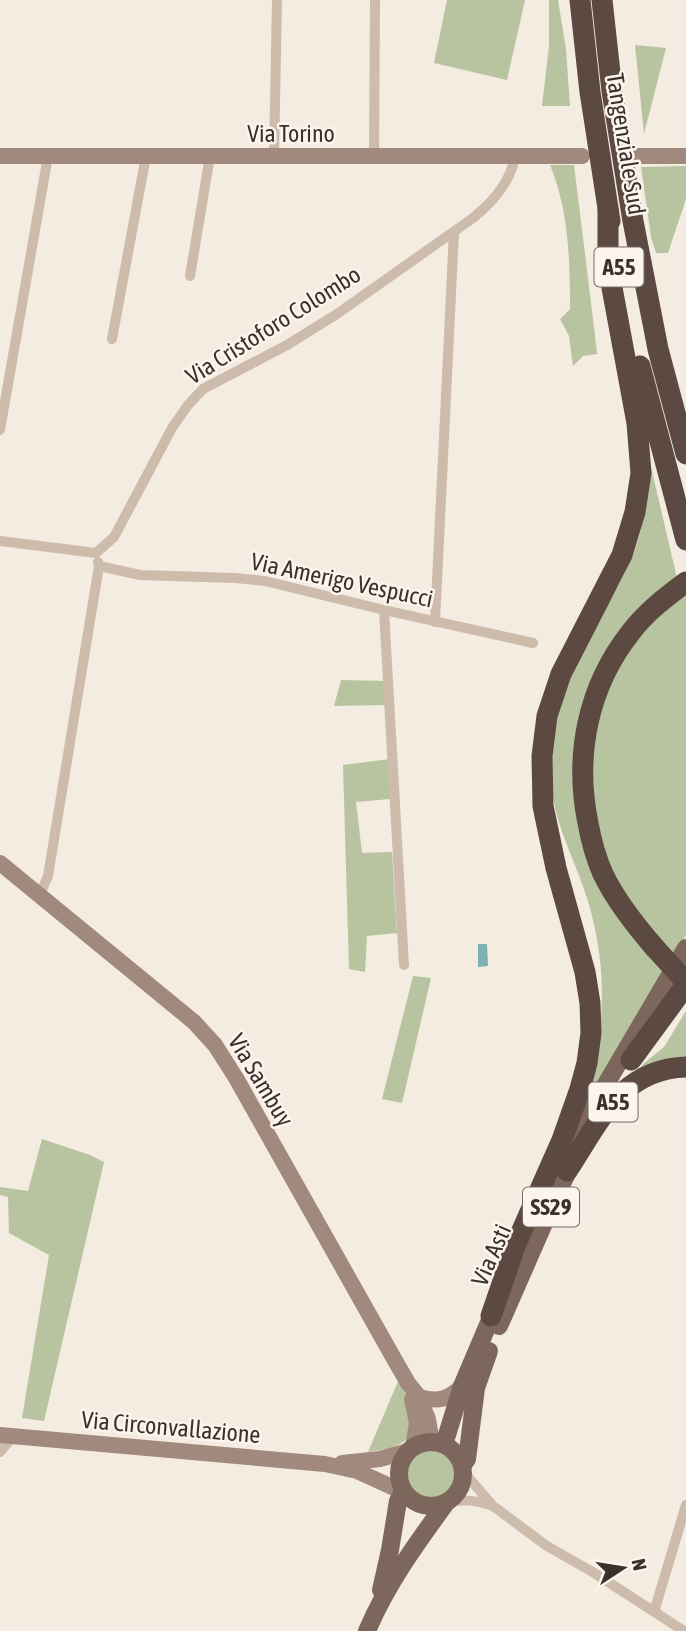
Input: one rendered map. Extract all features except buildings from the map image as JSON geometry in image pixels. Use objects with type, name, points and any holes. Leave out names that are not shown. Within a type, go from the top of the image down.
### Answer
[{"type":"highway","name":"Tangenziale Sud","points":[[580,0],[590,92],[608,209],[637,355],[685,535]]},
{"type":"highway","name":"Tangenziale Sud","points":[[602,0],[612,91],[633,221],[658,349],[686,454]]},
{"type":"highway","points":[[491,1316],[515,1246],[562,1140],[580,1089],[591,1033],[585,972],[556,868],[543,806],[542,757],[547,716],[561,674],[622,555],[635,512],[640,473],[638,423],[608,267],[608,209]]},
{"type":"highway","name":"A55","points":[[631,1060],[686,984],[626,913],[603,873],[584,806],[582,769],[585,732],[595,694],[612,660],[631,631],[658,603],[686,582]]},
{"type":"highway","name":"A55","points":[[567,1171],[625,1088],[642,1077],[663,1069],[686,1067]]},
{"type":"main road","name":"Via Asti","points":[[437,1442],[447,1435],[461,1386],[559,1166],[686,948]]},
{"type":"main road","name":"Via Asti","points":[[463,1468],[467,1459],[473,1402],[481,1372],[567,1171],[686,967]]},
{"type":"main road","points":[[370,1623],[403,1562],[446,1503],[460,1489],[463,1480],[463,1468],[454,1452],[437,1442],[422,1443],[410,1449],[398,1468],[402,1490],[409,1499],[427,1507],[446,1503]]},
{"type":"main road","points":[[370,1623],[385,1574],[402,1490]]},
{"type":"street","points":[[274,156],[277,0]]},
{"type":"street","points":[[374,156],[375,0]]},
{"type":"street","name":"Via Torino","points":[[0,156],[582,156]]},
{"type":"street","points":[[0,430],[48,156]]},
{"type":"street","points":[[112,339],[146,156]]},
{"type":"street","points":[[190,276],[211,156]]},
{"type":"street","name":"Via Cristoforo Colombo","points":[[96,553],[114,537],[172,428],[203,389],[307,333],[454,232],[491,202],[513,169],[515,156]]},
{"type":"street","points":[[637,156],[686,156]]},
{"type":"street","points":[[435,622],[454,232]]},
{"type":"street","points":[[0,541],[96,553],[99,566],[48,876],[39,896]]},
{"type":"street","name":"Via Amerigo Vespucci","points":[[99,566],[140,575],[265,581],[533,643]]},
{"type":"street","points":[[384,610],[404,965]]},
{"type":"street","name":"Via Sambuy","points":[[0,863],[179,1009],[215,1045],[408,1383],[419,1397],[437,1442]]},
{"type":"street","name":"Via Sambuy","points":[[408,1383],[417,1423],[410,1449]]},
{"type":"street","points":[[419,1397],[435,1400],[448,1398],[461,1386]]},
{"type":"street","name":"Via Circonvallazione","points":[[0,1452],[6,1435],[325,1464],[356,1471],[402,1490]]},
{"type":"street","name":"Via Circonvallazione","points":[[325,1464],[380,1459],[410,1449]]},
{"type":"street","points":[[463,1468],[493,1506],[547,1546],[684,1631]]},
{"type":"street","points":[[371,1477],[388,1498],[395,1525]]},
{"type":"street","points":[[446,1503],[462,1499],[477,1500],[493,1506]]},
{"type":"street","points":[[654,1612],[686,1505]]},
{"type":"green space","points":[[447,0],[525,0],[507,80],[434,63]]},
{"type":"green space","points":[[549,0],[558,0],[566,49],[570,106],[542,106],[549,46]]},
{"type":"green space","points":[[635,45],[666,48],[644,134]]},
{"type":"green space","points":[[550,165],[574,165],[594,327],[597,354],[583,356],[573,366],[569,336],[560,319],[570,309],[565,218]]},
{"type":"green space","points":[[686,166],[686,199],[668,253],[656,253],[651,237],[641,167]]},
{"type":"green space","points":[[651,467],[677,578],[587,701],[585,835],[664,971],[588,1103],[602,1006],[600,958],[590,908],[554,803],[551,785],[552,750],[560,705],[570,677],[622,579],[637,544]]},
{"type":"green space","points":[[686,589],[686,935],[674,957],[634,915],[596,839],[591,735],[615,668],[660,609]]},
{"type":"green space","points":[[341,680],[386,681],[387,705],[334,706]]},
{"type":"green space","points":[[390,759],[390,799],[356,802],[362,853],[392,852],[397,933],[367,936],[365,972],[349,969],[343,765]]},
{"type":"green space","points":[[413,976],[431,978],[402,1103],[382,1099]]},
{"type":"green space","points":[[686,1011],[686,1062],[630,1081],[643,1064],[664,1047]]},
{"type":"green space","points":[[42,1139],[104,1162],[44,1421],[22,1418],[49,1255],[9,1233],[8,1197],[0,1195],[0,1187],[28,1191]]},
{"type":"green space","points":[[399,1379],[407,1398],[411,1430],[405,1441],[392,1448],[368,1452]]},
{"type":"green space","points":[[432,1449],[442,1451],[450,1457],[456,1465],[456,1485],[450,1493],[442,1499],[432,1501],[422,1499],[414,1493],[408,1485],[406,1475],[408,1465],[414,1457],[422,1451]]},
{"type":"water","points":[[478,944],[487,944],[488,966],[478,967]]}]
